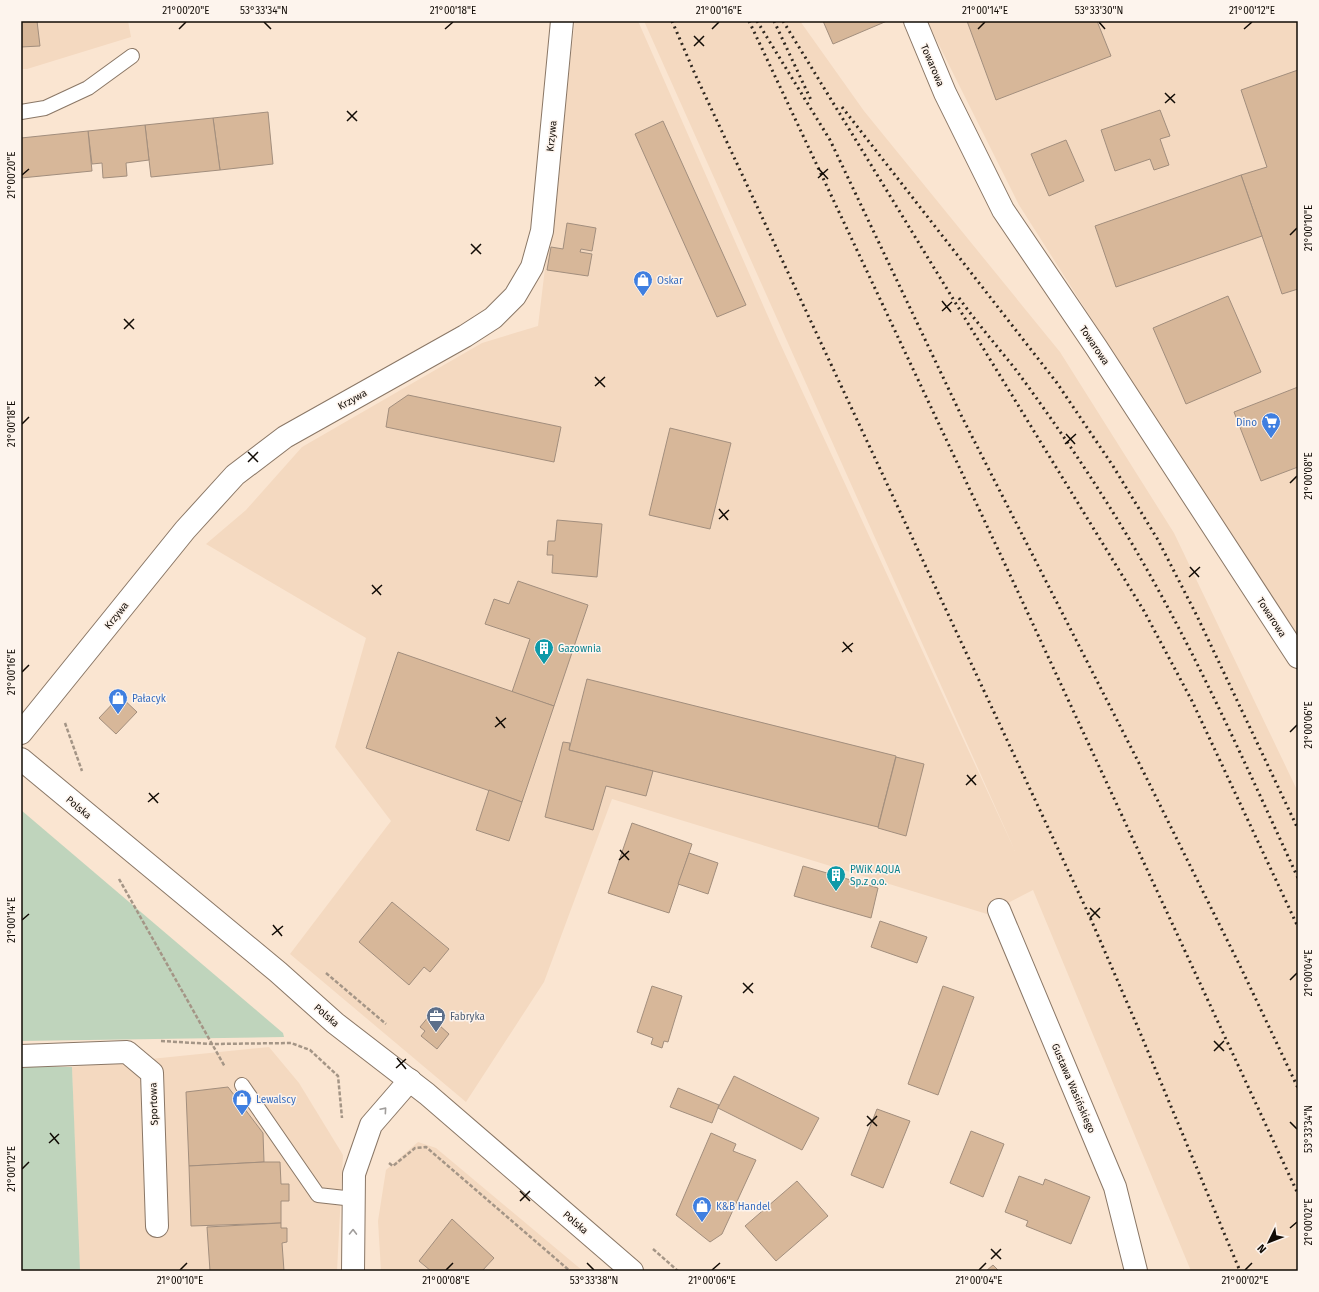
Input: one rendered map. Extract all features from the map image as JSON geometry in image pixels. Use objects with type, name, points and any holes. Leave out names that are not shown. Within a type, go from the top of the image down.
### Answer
[{"type":"street","name":"Krzywa","points":[[21,733],[185,530],[235,475],[285,437],[465,336],[493,318],[515,296],[532,267],[542,231],[562,21]]},
{"type":"street","name":"Towarowa","points":[[915,21],[945,93],[1003,210],[1100,353],[1298,657]]},
{"type":"street","name":"Polska","points":[[21,759],[278,972],[335,1023],[410,1080],[632,1271]]},
{"type":"street","name":"Gustawa Wasińskiego","points":[[999,910],[1115,1187],[1136,1271]]},
{"type":"street","name":"Sportowa","points":[[21,1056],[127,1052],[152,1073],[157,1226]]},
{"type":"street","points":[[353,1271],[354,1174],[371,1125],[410,1080]]},
{"type":"lane","points":[[21,112],[45,108],[88,88],[132,56]]},
{"type":"lane","points":[[242,1085],[318,1195],[354,1199]]},
{"type":"path","points":[[64,721],[82,772]]},
{"type":"path","points":[[118,878],[227,1070],[242,1085]]},
{"type":"path","points":[[320,969],[357,1000]]},
{"type":"path","points":[[159,1041],[212,1044],[291,1043],[310,1050],[338,1076],[343,1121]]},
{"type":"path","points":[[393,1166],[415,1148],[426,1147],[570,1271]]},
{"type":"shaded area","points":[[21,21],[128,21],[131,37],[27,69],[21,69]]},
{"type":"shaded area","points":[[575,21],[638,21],[778,339],[1015,851],[644,21],[800,21],[864,111],[1060,352],[1174,533],[1298,792],[1298,1271],[1191,1271],[1033,890],[987,914],[612,799],[544,982],[466,1102],[290,954],[391,821],[335,747],[366,638],[206,544],[246,510],[302,447],[482,343],[538,326]]},
{"type":"shaded area","points":[[927,21],[1298,21],[1298,643],[1019,205]]},
{"type":"shaded area","points":[[269,1047],[299,1083],[343,1155],[337,1271],[79,1271],[72,1067]]},
{"type":"shaded area","points":[[418,1142],[436,1148],[583,1271],[381,1271],[378,1221],[386,1170]]},
{"type":"green space","points":[[21,810],[283,1033],[284,1037],[21,1041]]},
{"type":"green space","points":[[21,1066],[72,1067],[80,1271],[21,1271]]},
{"type":"building","points":[[21,21],[37,21],[40,46],[21,47]]},
{"type":"building","points":[[823,21],[887,21],[833,44]]},
{"type":"building","points":[[967,21],[1097,21],[1111,56],[996,100]]},
{"type":"building","points":[[1298,70],[1298,289],[1282,294],[1241,175],[1267,167],[1241,90]]},
{"type":"building","points":[[1160,110],[1170,136],[1160,139],[1169,165],[1154,170],[1150,159],[1115,171],[1101,130]]},
{"type":"building","points":[[268,112],[273,164],[220,170],[213,118]]},
{"type":"building","points":[[213,118],[220,170],[151,177],[145,125]]},
{"type":"building","points":[[663,121],[746,305],[717,317],[635,134]]},
{"type":"building","points":[[145,125],[149,160],[126,163],[127,176],[103,178],[102,163],[92,164],[88,131]]},
{"type":"building","points":[[88,131],[92,171],[21,178],[21,138]]},
{"type":"building","points":[[1066,140],[1084,181],[1049,196],[1031,154]]},
{"type":"building","points":[[1241,175],[1262,236],[1116,287],[1095,226]]},
{"type":"building","points":[[567,223],[596,228],[592,251],[581,249],[580,252],[592,254],[588,276],[547,270],[551,247],[563,249]]},
{"type":"building","points":[[1228,296],[1261,372],[1186,404],[1153,328]]},
{"type":"building","name":"Dino","points":[[1298,387],[1298,467],[1261,481],[1234,412]]},
{"type":"building","points":[[408,395],[561,427],[554,462],[386,427],[389,408]]},
{"type":"building","points":[[670,428],[731,443],[710,529],[649,515]]},
{"type":"building","points":[[557,520],[602,524],[597,577],[552,573],[553,555],[547,555],[548,541],[555,541]]},
{"type":"building","name":"Gazownia","points":[[518,581],[588,605],[554,706],[512,692],[530,639],[485,624],[494,599],[509,604]]},
{"type":"building","points":[[398,652],[554,706],[522,802],[366,748]]},
{"type":"building","points":[[587,679],[896,756],[878,827],[569,750]]},
{"type":"building","name":"Pałacyk","points":[[120,696],[137,712],[116,734],[99,718]]},
{"type":"building","points":[[563,742],[570,743],[569,750],[653,771],[646,796],[606,786],[593,830],[545,817]]},
{"type":"building","points":[[896,757],[924,764],[906,836],[878,828]]},
{"type":"building","points":[[489,790],[522,802],[509,841],[476,830]]},
{"type":"building","points":[[632,823],[692,844],[669,913],[608,893]]},
{"type":"building","points":[[689,853],[718,863],[708,894],[678,884]]},
{"type":"building","name":"PWiK AQUA Sp.z o.o.","points":[[803,866],[878,888],[871,918],[794,896]]},
{"type":"building","points":[[392,902],[449,949],[430,972],[424,967],[409,985],[359,942]]},
{"type":"building","points":[[880,921],[927,937],[917,963],[871,947]]},
{"type":"building","points":[[652,986],[682,996],[668,1042],[664,1041],[662,1048],[651,1044],[653,1038],[637,1032]]},
{"type":"building","points":[[943,986],[974,997],[938,1095],[908,1084]]},
{"type":"building","name":"Fabryka","points":[[429,1016],[449,1034],[437,1049],[421,1036],[425,1031],[420,1027]]},
{"type":"building","points":[[734,1076],[819,1118],[802,1150],[718,1108]]},
{"type":"building","points":[[228,1087],[263,1133],[264,1162],[189,1166],[186,1092]]},
{"type":"building","points":[[678,1088],[719,1105],[712,1123],[670,1107]]},
{"type":"building","points":[[877,1109],[910,1121],[883,1188],[851,1175]]},
{"type":"building","points":[[971,1131],[1004,1144],[983,1197],[950,1183]]},
{"type":"building","points":[[711,1133],[736,1144],[733,1151],[756,1160],[722,1234],[710,1242],[676,1215]]},
{"type":"building","points":[[280,1162],[281,1184],[289,1184],[289,1201],[281,1201],[281,1223],[191,1226],[189,1166]]},
{"type":"building","points":[[1019,1176],[1043,1185],[1045,1179],[1090,1197],[1071,1244],[1026,1226],[1028,1221],[1005,1212]]},
{"type":"building","points":[[797,1181],[828,1216],[776,1261],[745,1226]]},
{"type":"building","points":[[452,1219],[494,1258],[482,1271],[431,1271],[419,1261]]},
{"type":"building","points":[[281,1223],[281,1228],[287,1228],[287,1242],[282,1243],[284,1271],[210,1271],[207,1227]]},
{"type":"building","points":[[993,1265],[999,1271],[986,1271]]},
{"type":"railway","points":[[672,21],[695,74],[1089,915],[1240,1271]]},
{"type":"railway","points":[[749,21],[1011,577],[1298,1194]]},
{"type":"railway","points":[[757,21],[830,140],[961,415],[1142,769],[1242,970],[1298,1088]]},
{"type":"railway","points":[[774,21],[811,100]]},
{"type":"railway","points":[[783,21],[1144,611],[1192,701],[1298,927]]},
{"type":"railway","points":[[842,107],[1057,383],[1113,466],[1158,540],[1197,616],[1298,829]]},
{"type":"railway","points":[[959,298],[1016,370],[1057,427],[1084,467],[1147,569],[1215,700],[1298,878]]},
{"type":"place","name":"Oskar","points":[[643,297]]},
{"type":"place","name":"Dino","points":[[1271,439]]},
{"type":"place","name":"Gazownia","points":[[544,665]]},
{"type":"place","name":"Pałacyk","points":[[118,715]]},
{"type":"place","name":"PWiK AQUA Sp.z o.o.","points":[[836,892]]},
{"type":"place","name":"Fabryka","points":[[436,1033]]},
{"type":"place","name":"Lewalscy","points":[[242,1116]]},
{"type":"place","name":"K&B Handel","points":[[702,1223]]}]
